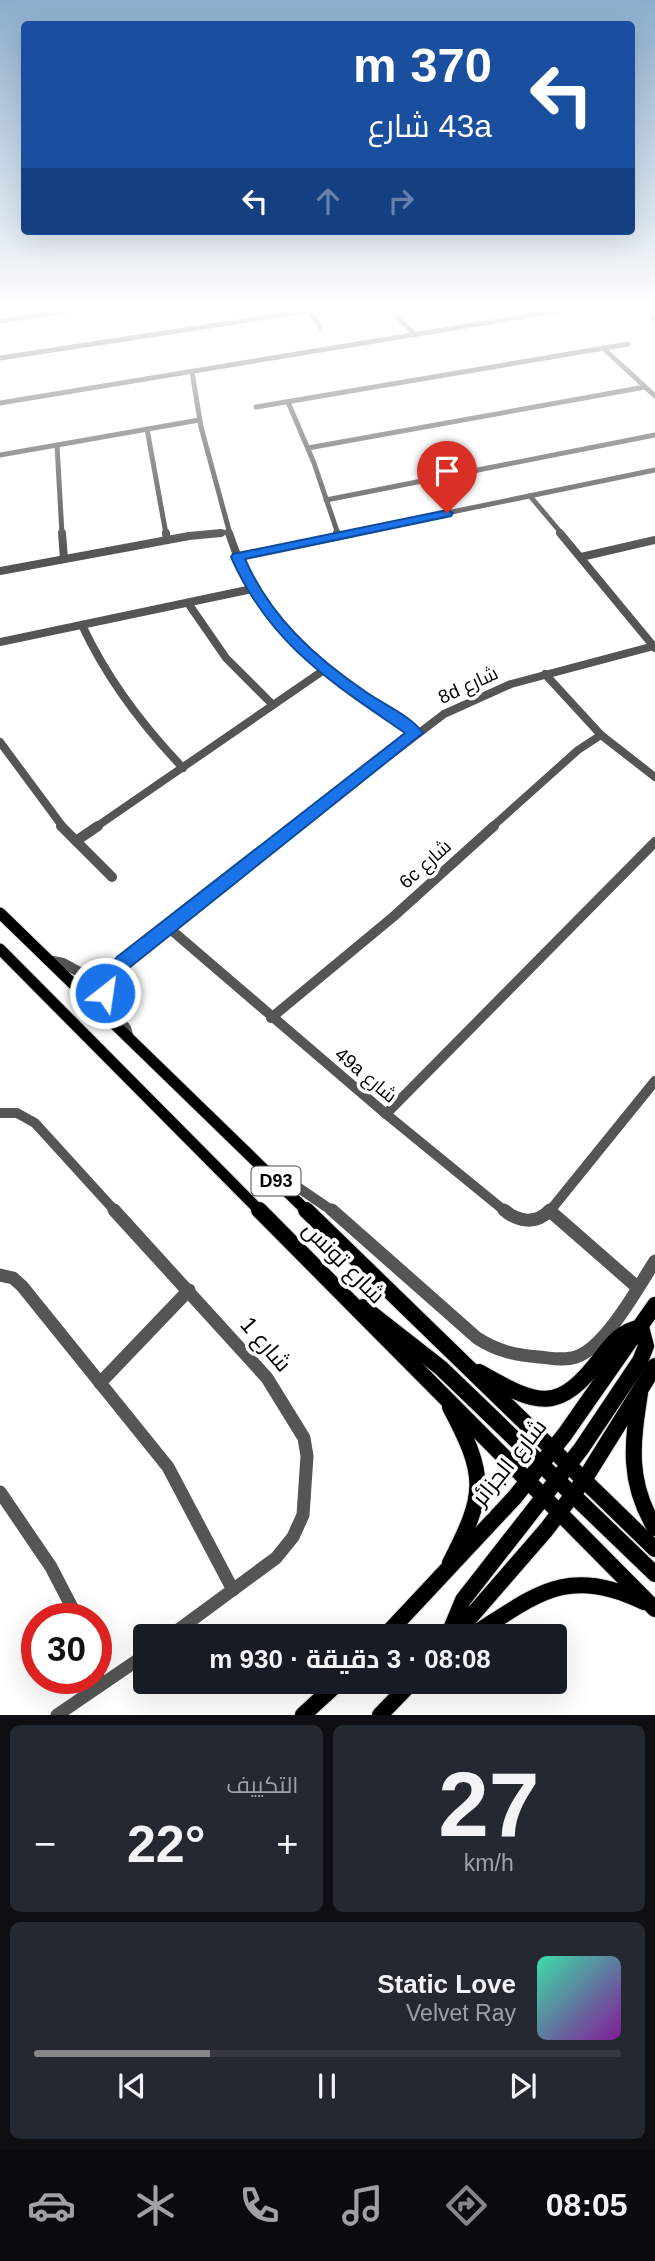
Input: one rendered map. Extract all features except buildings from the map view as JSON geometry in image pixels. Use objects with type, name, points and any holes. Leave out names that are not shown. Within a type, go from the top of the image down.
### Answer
[{"type":"main road","name":"شارع تونس","points":[[0,913],[655,1549]]},
{"type":"main road","name":"شارع تونس","points":[[0,949],[654,1608]]},
{"type":"main road","points":[[348,1299],[416,1346],[655,1574]]},
{"type":"main road","name":"شارع الجزائر","points":[[396,1624],[528,1481],[655,1306]]},
{"type":"main road","points":[[453,1624],[463,1600],[568,1465],[644,1355],[646,1346],[641,1327],[619,1334],[579,1387],[552,1400],[523,1396],[462,1362]]},
{"type":"main road","points":[[464,1624],[584,1480],[655,1366]]},
{"type":"main road","points":[[640,1389],[632,1474],[641,1505],[655,1528]]},
{"type":"main road","points":[[443,1395],[471,1447],[480,1482],[475,1512],[445,1572]]},
{"type":"main road","points":[[489,1624],[530,1597],[558,1587],[605,1587],[654,1608]]},
{"type":"main road","points":[[303,1715],[326,1694]]},
{"type":"main road","points":[[380,1715],[400,1694]]},
{"type":"street","points":[[0,402],[75,390]]},
{"type":"street","points":[[194,390],[228,530],[252,589],[282,629],[324,670],[415,733]]},
{"type":"street","points":[[256,407],[358,390]]},
{"type":"street","points":[[308,448],[628,390]]},
{"type":"street","points":[[288,402],[308,448],[338,536]]},
{"type":"street","points":[[0,455],[200,421]]},
{"type":"street","points":[[145,430],[163,522],[170,540]]},
{"type":"street","points":[[326,500],[655,435]]},
{"type":"street","points":[[55,446],[67,559]]},
{"type":"street","points":[[237,557],[655,470]]},
{"type":"street","points":[[530,496],[654,647]]},
{"type":"street","points":[[0,571],[228,530]]},
{"type":"street","points":[[581,557],[655,540]]},
{"type":"street","points":[[0,642],[252,589]]},
{"type":"street","points":[[188,603],[231,666],[274,705]]},
{"type":"street","points":[[82,625],[105,673],[121,697],[154,738],[183,768]]},
{"type":"street","name":"8d شارع","points":[[48,960],[60,961],[73,972],[86,977],[106,973],[169,928],[415,733],[475,698],[545,674],[654,647]]},
{"type":"street","points":[[76,841],[324,670]]},
{"type":"street","points":[[545,674],[601,735],[655,777]]},
{"type":"street","name":"6c شارع","points":[[271,1018],[393,917],[583,745],[601,735]]},
{"type":"street","points":[[0,742],[31,788],[76,841],[112,877]]},
{"type":"street","points":[[386,1114],[655,842]]},
{"type":"street","name":"49a شارع","points":[[169,928],[271,1018],[510,1217],[530,1221],[550,1211]]},
{"type":"street","name":"8d شارع","points":[[123,962],[109,981],[104,999],[110,1011],[127,1028],[129,1040]]},
{"type":"street","points":[[638,1287],[550,1211],[655,1081]]},
{"type":"street","name":"شارع 1","points":[[0,1113],[18,1112],[35,1123],[189,1290],[267,1378],[291,1414],[306,1447],[303,1515],[299,1527],[276,1558],[187,1624]]},
{"type":"street","points":[[274,1179],[293,1184],[324,1203],[477,1338],[502,1353],[561,1359],[581,1355],[595,1342],[655,1261]]},
{"type":"street","points":[[0,1275],[13,1278],[22,1286],[176,1479],[233,1591]]},
{"type":"street","points":[[100,1383],[189,1290]]},
{"type":"street","points":[[0,1492],[51,1567],[70,1603]]},
{"type":"street","points":[[112,1671],[133,1660]]},
{"type":"street","points":[[57,1715],[80,1694]]},
{"type":"route","points":[[105,993],[113,974],[123,962],[415,733],[324,670],[296,644],[252,589],[237,557],[447,513]]}]
